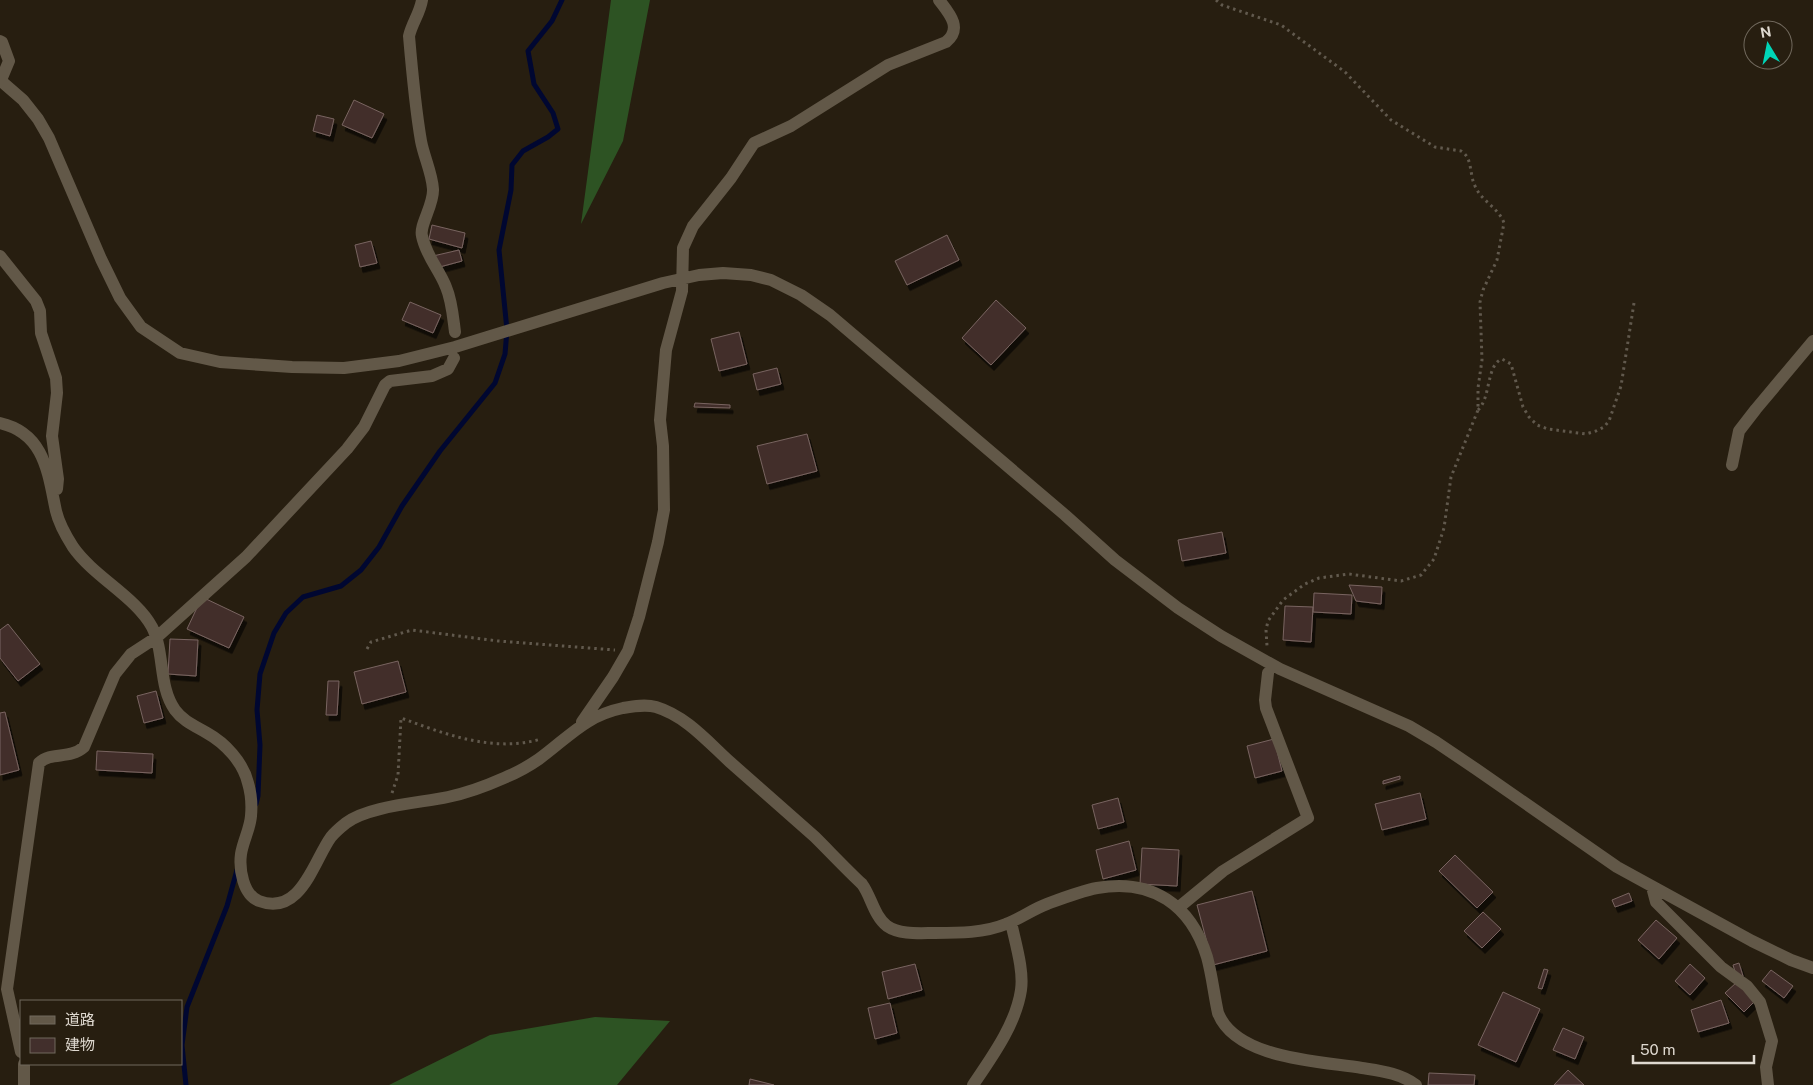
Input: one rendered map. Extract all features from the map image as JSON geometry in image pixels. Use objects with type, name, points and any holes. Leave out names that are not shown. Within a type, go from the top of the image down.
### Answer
[{"type":"street","points":[[422,0],[410,28],[409,36],[417,119],[433,191],[433,200],[421,234],[426,252],[446,287],[451,302],[455,332]]},
{"type":"street","points":[[579,726],[613,677],[628,651],[640,617],[649,579],[664,510],[660,420],[666,350],[682,291],[683,248],[690,231],[731,178],[754,143],[791,126],[888,65],[946,42],[952,37],[954,29],[952,20],[939,0]]},
{"type":"street","points":[[0,41],[9,61],[0,80],[22,100],[38,119],[120,298],[141,327],[180,353],[220,362],[344,368],[454,353],[683,278],[723,272],[751,275],[777,282],[801,294],[830,315],[1065,515],[1115,560],[1178,608],[1221,636],[1280,669],[1380,713],[1436,742],[1617,867],[1772,951],[1813,968]]},
{"type":"street","points":[[0,256],[36,301],[40,311],[42,333],[56,378],[57,393],[52,436],[58,485],[54,493]]},
{"type":"street","points":[[1732,465],[1739,431],[1813,341]]},
{"type":"street","points":[[20,1048],[7,989],[39,763],[45,757],[70,755],[84,748],[115,674],[131,654],[157,637],[246,557],[347,450],[364,427],[385,386],[390,381],[432,376],[448,369],[454,353]]},
{"type":"street","points":[[0,423],[11,425],[22,432],[33,442],[43,456],[63,530],[82,558],[146,617],[157,637],[167,690],[173,708],[188,722],[228,749],[242,768],[248,780],[252,814],[241,854],[241,863],[245,885],[253,898],[259,901],[276,903],[294,895],[308,880],[330,839],[338,830],[356,817],[383,809],[450,796],[494,783],[536,761],[579,726],[598,716],[629,707],[652,706],[673,714],[695,729],[812,835],[862,884],[869,893],[880,919],[894,929],[923,933],[971,932],[995,928],[1045,905],[1095,888],[1106,886],[1140,887],[1155,892],[1171,901],[1187,918],[1207,958],[1221,1021],[1233,1034],[1250,1045],[1276,1053],[1383,1071],[1402,1076],[1416,1085]]},
{"type":"street","points":[[1178,908],[1223,871],[1308,818],[1266,708],[1268,673]]},
{"type":"street","points":[[1652,887],[1656,902],[1721,967],[1746,986],[1760,1002],[1772,1041],[1766,1067],[1768,1085]]},
{"type":"street","points":[[973,1085],[990,1061],[1012,1020],[1021,990],[1021,974],[1011,922]]},
{"type":"street","points":[[24,1065],[24,1085]]},
{"type":"path","points":[[1216,0],[1222,5],[1281,24],[1345,72],[1391,120],[1435,146],[1461,151],[1467,155],[1475,186],[1484,200],[1502,218],[1504,227],[1497,260],[1483,290],[1480,302],[1482,360],[1478,388],[1478,410],[1451,478],[1444,528],[1434,559],[1421,575],[1402,581],[1349,574],[1319,578],[1305,584],[1283,600],[1268,621],[1266,630],[1268,673]]},
{"type":"path","points":[[1478,410],[1483,405],[1494,367],[1498,360],[1502,359],[1511,364],[1523,407],[1537,425],[1548,429],[1586,434],[1604,427],[1609,421],[1621,386],[1634,303]]},
{"type":"path","points":[[367,649],[371,642],[412,630],[498,641],[628,651]]},
{"type":"path","points":[[383,809],[394,789],[398,775],[401,718],[484,742],[518,744],[543,738]]},
{"type":"green space","points":[[611,0],[650,0],[623,141],[581,224]]},
{"type":"green space","points":[[595,1017],[670,1021],[617,1085],[389,1085],[490,1035]]},
{"type":"building","points":[[354,100],[384,114],[372,138],[342,125]]},
{"type":"building","points":[[317,115],[334,119],[330,136],[313,131]]},
{"type":"building","points":[[432,225],[465,233],[462,248],[429,239]]},
{"type":"building","points":[[947,235],[959,260],[907,285],[895,261]]},
{"type":"building","points":[[371,241],[377,263],[360,267],[355,245]]},
{"type":"building","points":[[459,250],[462,261],[436,268],[433,256]]},
{"type":"building","points":[[996,300],[1026,328],[991,365],[962,338]]},
{"type":"building","points":[[410,302],[441,315],[433,333],[402,320]]},
{"type":"building","points":[[739,332],[747,364],[719,371],[711,339]]},
{"type":"building","points":[[777,368],[781,384],[757,390],[753,374]]},
{"type":"building","points":[[695,403],[730,405],[730,408],[694,407]]},
{"type":"building","points":[[807,434],[817,471],[767,484],[757,446]]},
{"type":"building","points":[[1222,532],[1226,553],[1182,561],[1178,540]]},
{"type":"building","points":[[1349,585],[1382,587],[1381,604],[1356,601]]},
{"type":"building","points":[[1314,593],[1352,595],[1351,614],[1313,612]]},
{"type":"building","points":[[202,597],[244,617],[229,648],[187,629]]},
{"type":"building","points":[[1285,606],[1313,607],[1311,642],[1283,640]]},
{"type":"building","points":[[8,624],[40,664],[18,681],[0,658],[0,630]]},
{"type":"building","points":[[170,639],[198,640],[196,676],[168,674]]},
{"type":"building","points":[[398,661],[406,692],[362,704],[354,672]]},
{"type":"building","points":[[328,681],[339,681],[337,715],[326,715]]},
{"type":"building","points":[[156,691],[163,718],[144,723],[137,696]]},
{"type":"building","points":[[5,712],[19,770],[0,775],[0,713]]},
{"type":"building","points":[[1274,739],[1282,771],[1255,778],[1247,746]]},
{"type":"building","points":[[97,751],[153,754],[152,773],[96,770]]},
{"type":"building","points":[[1400,776],[1400,779],[1383,784],[1383,781]]},
{"type":"building","points":[[1420,793],[1426,819],[1382,830],[1375,804]]},
{"type":"building","points":[[1118,798],[1124,822],[1098,829],[1092,805]]},
{"type":"building","points":[[1129,841],[1136,870],[1103,879],[1096,850]]},
{"type":"building","points":[[1142,848],[1179,850],[1177,886],[1140,884]]},
{"type":"building","points":[[1455,855],[1493,892],[1477,908],[1439,871]]},
{"type":"building","points":[[1252,891],[1267,951],[1213,965],[1197,905]]},
{"type":"building","points":[[1629,893],[1632,901],[1615,907],[1612,900]]},
{"type":"building","points":[[1483,912],[1501,929],[1482,948],[1464,931]]},
{"type":"building","points":[[1656,920],[1677,938],[1659,959],[1638,940]]},
{"type":"building","points":[[1739,963],[1743,976],[1737,978],[1733,965]]},
{"type":"building","points":[[915,964],[922,990],[888,999],[882,972]]},
{"type":"building","points":[[1690,964],[1705,978],[1690,995],[1675,981]]},
{"type":"building","points":[[1544,969],[1548,970],[1542,989],[1538,988]]},
{"type":"building","points":[[1771,970],[1793,986],[1784,998],[1762,981]]},
{"type":"building","points":[[1737,982],[1756,1000],[1744,1012],[1725,993]]},
{"type":"building","points":[[1503,992],[1540,1009],[1516,1062],[1478,1045]]},
{"type":"building","points":[[1721,1000],[1729,1023],[1698,1032],[1691,1010]]},
{"type":"building","points":[[890,1003],[897,1033],[875,1039],[868,1008]]},
{"type":"building","points":[[1563,1028],[1584,1037],[1575,1059],[1553,1050]]},
{"type":"building","points":[[1568,1070],[1584,1085],[1554,1085]]},
{"type":"building","points":[[1429,1073],[1475,1075],[1474,1085],[1428,1085]]},
{"type":"building","points":[[750,1079],[774,1085],[749,1085]]},
{"type":"waterway","points":[[256,804],[260,745],[257,710],[260,674],[274,633],[286,613],[303,597],[341,586],[361,570],[379,547],[402,506],[440,451],[495,383],[505,354],[507,330],[499,250],[511,190],[512,165],[523,151],[558,129],[553,113],[534,84],[528,51],[552,21],[562,0]]},
{"type":"waterway","points":[[186,1085],[182,1045],[187,1007],[227,906],[237,870]]}]
